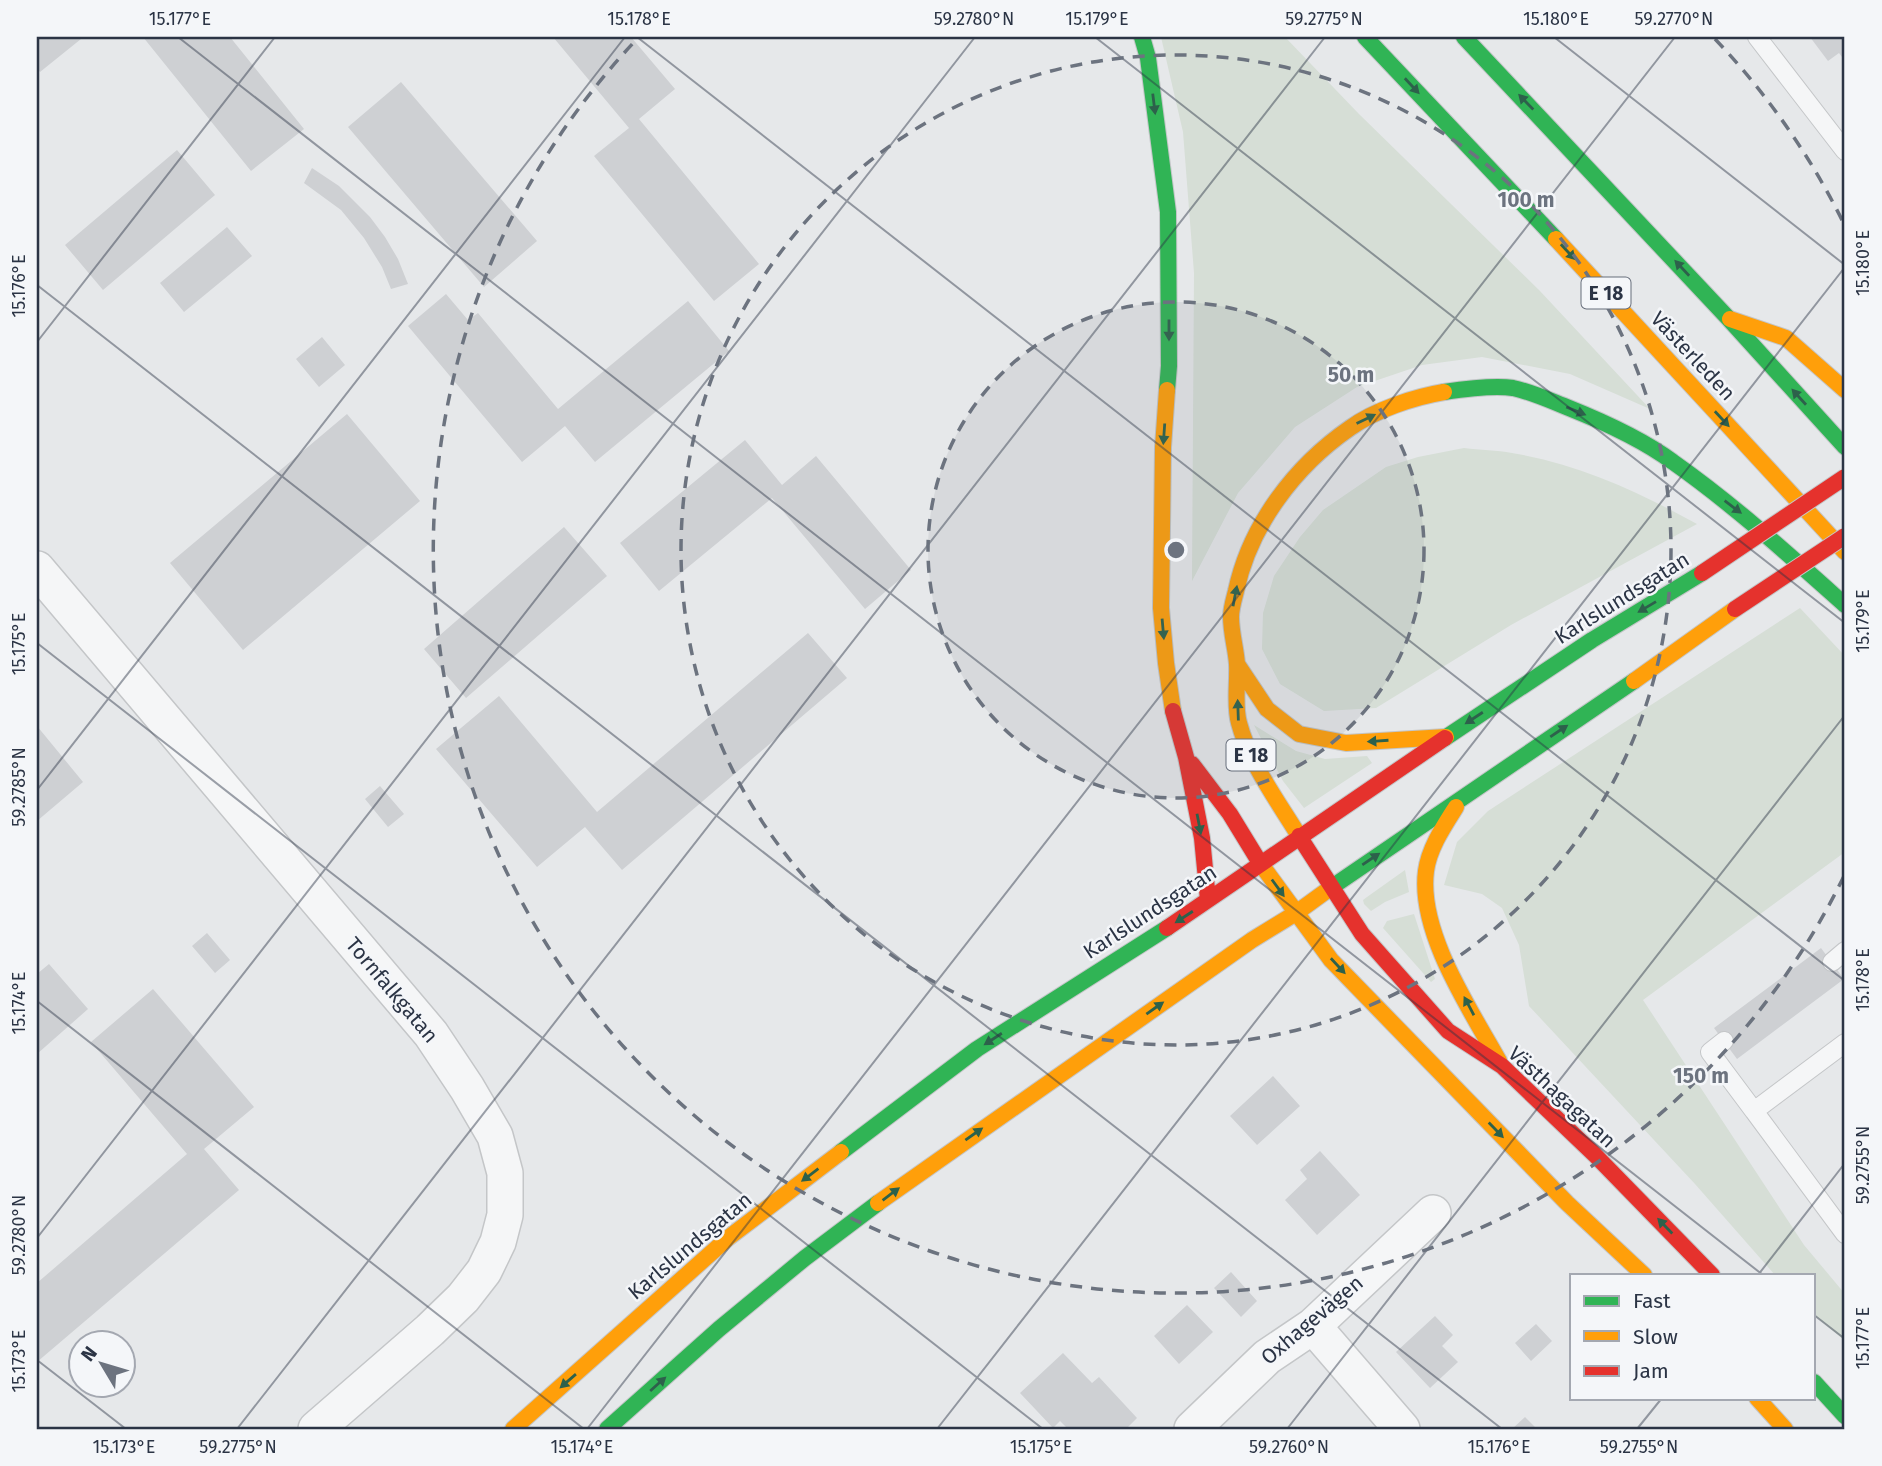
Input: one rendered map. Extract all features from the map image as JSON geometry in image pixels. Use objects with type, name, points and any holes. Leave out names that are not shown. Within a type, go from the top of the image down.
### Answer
[{"type":"main road","name":"E 18","points":[[1142,37],[1148,58],[1168,212],[1169,366],[1163,447],[1161,608],[1174,711],[1202,838],[1208,901]]},
{"type":"main road","name":"Västerleden","points":[[1365,37],[1845,552]]},
{"type":"main road","points":[[1464,37],[1728,318],[1845,447]]},
{"type":"main road","points":[[1728,318],[1786,338],[1845,390]]},
{"type":"main road","name":"E 18","points":[[1331,887],[1255,765],[1238,721],[1237,664],[1231,615],[1240,573],[1254,537],[1297,474],[1321,450],[1352,426],[1389,408],[1427,395],[1466,388],[1512,388],[1533,394],[1579,412],[1671,460],[1747,518],[1845,605]]},
{"type":"main road","name":"Karlslundsgatan","points":[[513,1429],[728,1238],[977,1049],[1208,901],[1446,737],[1592,640],[1702,573],[1845,477]]},
{"type":"main road","points":[[607,1429],[719,1329],[805,1258],[918,1174],[1098,1046],[1845,536]]},
{"type":"main road","name":"E 18","points":[[1237,664],[1267,709],[1300,733],[1346,743],[1446,737]]},
{"type":"main road","name":"E 18","points":[[1186,757],[1230,814],[1260,863],[1296,913]]},
{"type":"main road","points":[[1463,797],[1433,846],[1423,887],[1436,940],[1502,1066]]},
{"type":"main road","name":"Västhagagatan","points":[[1331,887],[1362,934],[1448,1031],[1502,1066],[1595,1155],[1711,1274]]},
{"type":"main road","points":[[1296,913],[1331,960],[1567,1203],[1643,1274]]},
{"type":"main road","points":[[1815,1383],[1845,1416]]},
{"type":"main road","points":[[1759,1400],[1784,1429]]},
{"type":"street","name":"Tornfalkgatan","points":[[37,569],[431,1034],[495,1136],[505,1173],[505,1214],[498,1242],[484,1272],[463,1298],[430,1330],[316,1429]]},
{"type":"street","name":"Oxhagevägen","points":[[1192,1429],[1267,1357],[1313,1326],[1433,1213]]},
{"type":"street","points":[[1313,1326],[1402,1429]]},
{"type":"lane","points":[[1757,37],[1845,151]]},
{"type":"lane","points":[[1724,1041],[1710,1052],[1842,1224]]},
{"type":"lane","points":[[1754,1111],[1845,1044]]},
{"type":"shaded area","points":[[1161,37],[1285,37],[1359,114],[1540,291],[1650,409],[1570,374],[1482,357],[1422,365],[1357,387],[1295,427],[1238,493],[1192,581],[1194,273],[1183,132]]},
{"type":"shaded area","points":[[1464,448],[1506,452],[1561,464],[1631,490],[1697,524],[1511,625],[1376,708],[1324,711],[1280,684],[1262,649],[1263,613],[1274,576],[1300,537],[1323,510],[1386,467],[1418,457]]},
{"type":"shaded area","points":[[1800,608],[1845,656],[1845,852],[1643,1000],[1804,1245],[1845,1294],[1845,1341],[1815,1316],[1815,1274],[1774,1274],[1695,1184],[1529,1006],[1519,945],[1502,908],[1482,894],[1444,885],[1457,842],[1488,811]]},
{"type":"shaded area","points":[[1254,725],[1296,751],[1325,759],[1367,756],[1372,763],[1304,808],[1283,781]]},
{"type":"shaded area","points":[[1405,870],[1409,892],[1371,911],[1364,904],[1363,900]]},
{"type":"shaded area","points":[[1414,914],[1435,979],[1431,982],[1383,928],[1387,921]]},
{"type":"building","points":[[37,37],[81,39],[40,72],[37,68]]},
{"type":"building","points":[[143,37],[230,37],[304,129],[251,171]]},
{"type":"building","points":[[553,37],[631,37],[675,89],[639,119],[759,264],[714,301],[594,156],[629,128]]},
{"type":"building","points":[[1810,37],[1845,37],[1845,61],[1839,53],[1828,61]]},
{"type":"building","points":[[401,82],[537,241],[484,287],[348,127]]},
{"type":"building","points":[[177,150],[215,195],[103,290],[65,245]]},
{"type":"building","points":[[312,168],[339,186],[370,217],[398,259],[408,284],[391,289],[382,267],[364,238],[341,210],[304,183]]},
{"type":"building","points":[[227,227],[252,256],[184,312],[160,283]]},
{"type":"building","points":[[446,294],[468,320],[478,313],[558,409],[688,301],[729,351],[595,462],[565,426],[522,462],[408,326]]},
{"type":"building","points":[[322,337],[345,365],[319,387],[296,359]]},
{"type":"building","points":[[347,414],[420,501],[243,650],[170,563]]},
{"type":"building","points":[[745,440],[782,485],[816,456],[911,570],[865,609],[772,498],[659,591],[620,543]]},
{"type":"building","points":[[564,527],[607,576],[466,698],[424,649]]},
{"type":"building","points":[[808,633],[847,678],[622,870],[585,827],[537,867],[436,749],[499,696],[597,812]]},
{"type":"building","points":[[37,726],[83,782],[37,821]]},
{"type":"building","points":[[380,786],[404,814],[388,827],[365,799]]},
{"type":"building","points":[[207,933],[230,960],[215,973],[192,946]]},
{"type":"building","points":[[1821,948],[1844,979],[1737,1059],[1714,1028]]},
{"type":"building","points":[[49,964],[88,1009],[37,1054],[37,974]]},
{"type":"building","points":[[153,989],[254,1107],[204,1149],[239,1190],[75,1330],[66,1330],[66,1337],[37,1362],[37,1283],[187,1154],[91,1042]]},
{"type":"building","points":[[1273,1076],[1300,1106],[1257,1145],[1230,1116]]},
{"type":"building","points":[[1320,1151],[1360,1195],[1317,1235],[1285,1200],[1307,1179],[1300,1170]]},
{"type":"building","points":[[1231,1272],[1257,1301],[1241,1317],[1214,1288]]},
{"type":"building","points":[[1187,1305],[1213,1332],[1179,1364],[1154,1336]]},
{"type":"building","points":[[1435,1316],[1453,1335],[1442,1346],[1458,1362],[1430,1388],[1396,1352]]},
{"type":"building","points":[[1536,1324],[1552,1341],[1531,1361],[1515,1343]]},
{"type":"building","points":[[1063,1353],[1092,1383],[1099,1377],[1137,1418],[1126,1429],[1068,1429],[1060,1421],[1053,1428],[1020,1393]]},
{"type":"building","points":[[1525,1417],[1537,1429],[1512,1429]]},
{"type":"traffic: fast","points":[[1142,37],[1148,58],[1168,212],[1167,390]]},
{"type":"traffic: fast","points":[[1365,37],[1556,239]]},
{"type":"traffic: fast","points":[[1464,37],[1728,318],[1845,447]]},
{"type":"traffic: fast","points":[[1444,392],[1488,387],[1520,390],[1582,413],[1636,438],[1718,495],[1845,605]]},
{"type":"traffic: fast","points":[[1445,738],[1592,640],[1702,573]]},
{"type":"traffic: fast","points":[[1329,889],[1634,681]]},
{"type":"traffic: fast","points":[[841,1152],[977,1049],[1167,928]]},
{"type":"traffic: fast","points":[[607,1429],[719,1329],[805,1258],[878,1203]]},
{"type":"traffic: fast","points":[[1815,1383],[1845,1416]]},
{"type":"traffic: slow","points":[[1556,239],[1845,552]]},
{"type":"traffic: slow","points":[[1730,319],[1786,338],[1845,390]]},
{"type":"traffic: slow","points":[[1167,390],[1163,447],[1161,608],[1173,711]]},
{"type":"traffic: slow","points":[[1299,836],[1257,767],[1238,716],[1237,664],[1231,617],[1243,567],[1252,543],[1278,499],[1293,479],[1330,443],[1360,421],[1383,410],[1444,392]]},
{"type":"traffic: slow","points":[[1634,681],[1735,609]]},
{"type":"traffic: slow","points":[[1237,664],[1267,709],[1299,734],[1346,743],[1446,737]]},
{"type":"traffic: slow","points":[[1456,807],[1430,854],[1426,871],[1430,919],[1438,944],[1461,994],[1499,1061]]},
{"type":"traffic: slow","points":[[1260,863],[1331,960],[1567,1203],[1643,1274]]},
{"type":"traffic: slow","points":[[878,1203],[1252,940],[1329,889]]},
{"type":"traffic: slow","points":[[513,1429],[728,1238],[841,1152]]},
{"type":"traffic: slow","points":[[1759,1400],[1785,1429]]},
{"type":"traffic: jam","points":[[1702,573],[1845,477]]},
{"type":"traffic: jam","points":[[1735,609],[1845,536]]},
{"type":"traffic: jam","points":[[1173,711],[1186,757],[1202,838],[1208,900]]},
{"type":"traffic: jam","points":[[1167,928],[1445,738]]},
{"type":"traffic: jam","points":[[1192,764],[1230,814],[1260,863]]},
{"type":"traffic: jam","points":[[1299,836],[1362,934],[1448,1031],[1502,1066],[1595,1155],[1711,1274]]}]
